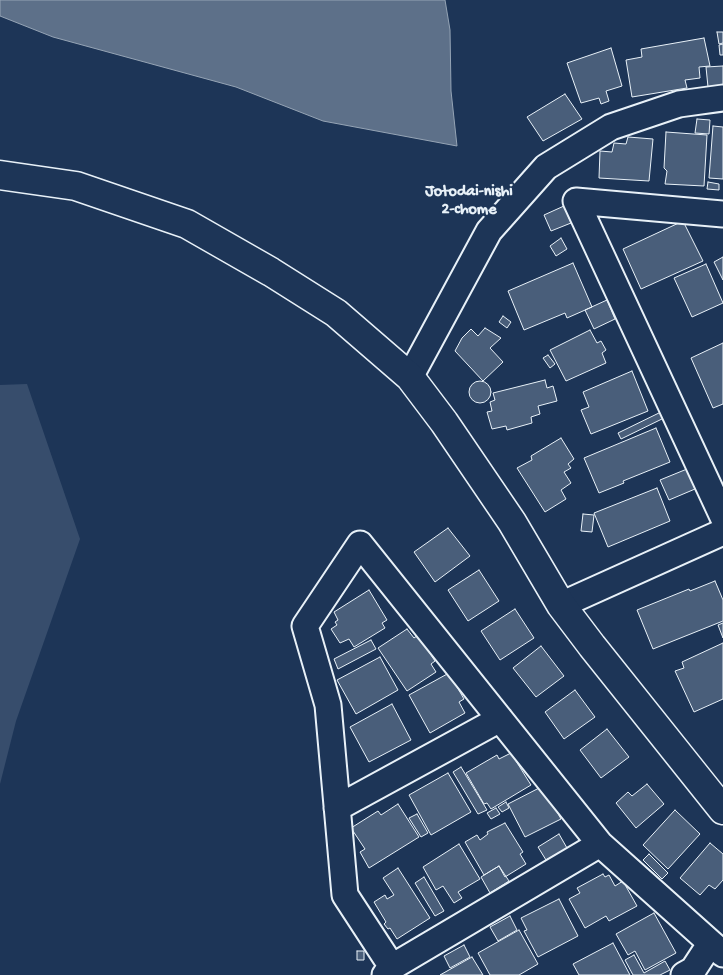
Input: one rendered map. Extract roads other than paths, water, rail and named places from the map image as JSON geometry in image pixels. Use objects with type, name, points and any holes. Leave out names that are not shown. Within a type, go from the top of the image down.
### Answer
[{"type":"street","points":[[410,377],[489,231],[546,167],[611,126],[679,104],[723,98]]},
{"type":"street","points":[[0,175],[76,186],[187,224],[271,272],[336,313],[410,377],[444,422],[512,522],[561,605],[723,810]]},
{"type":"street","points":[[723,214],[576,201],[723,517]]},
{"type":"street","points":[[561,605],[723,532]]},
{"type":"street","points":[[600,844],[388,971],[345,895],[328,705],[305,626],[360,544],[600,844],[652,889],[716,949],[693,970],[684,975]]},
{"type":"street","points":[[337,808],[500,719]]},
{"type":"district","name":"Jotodai-nishi 2-chome","points":[[469,202]]}]
